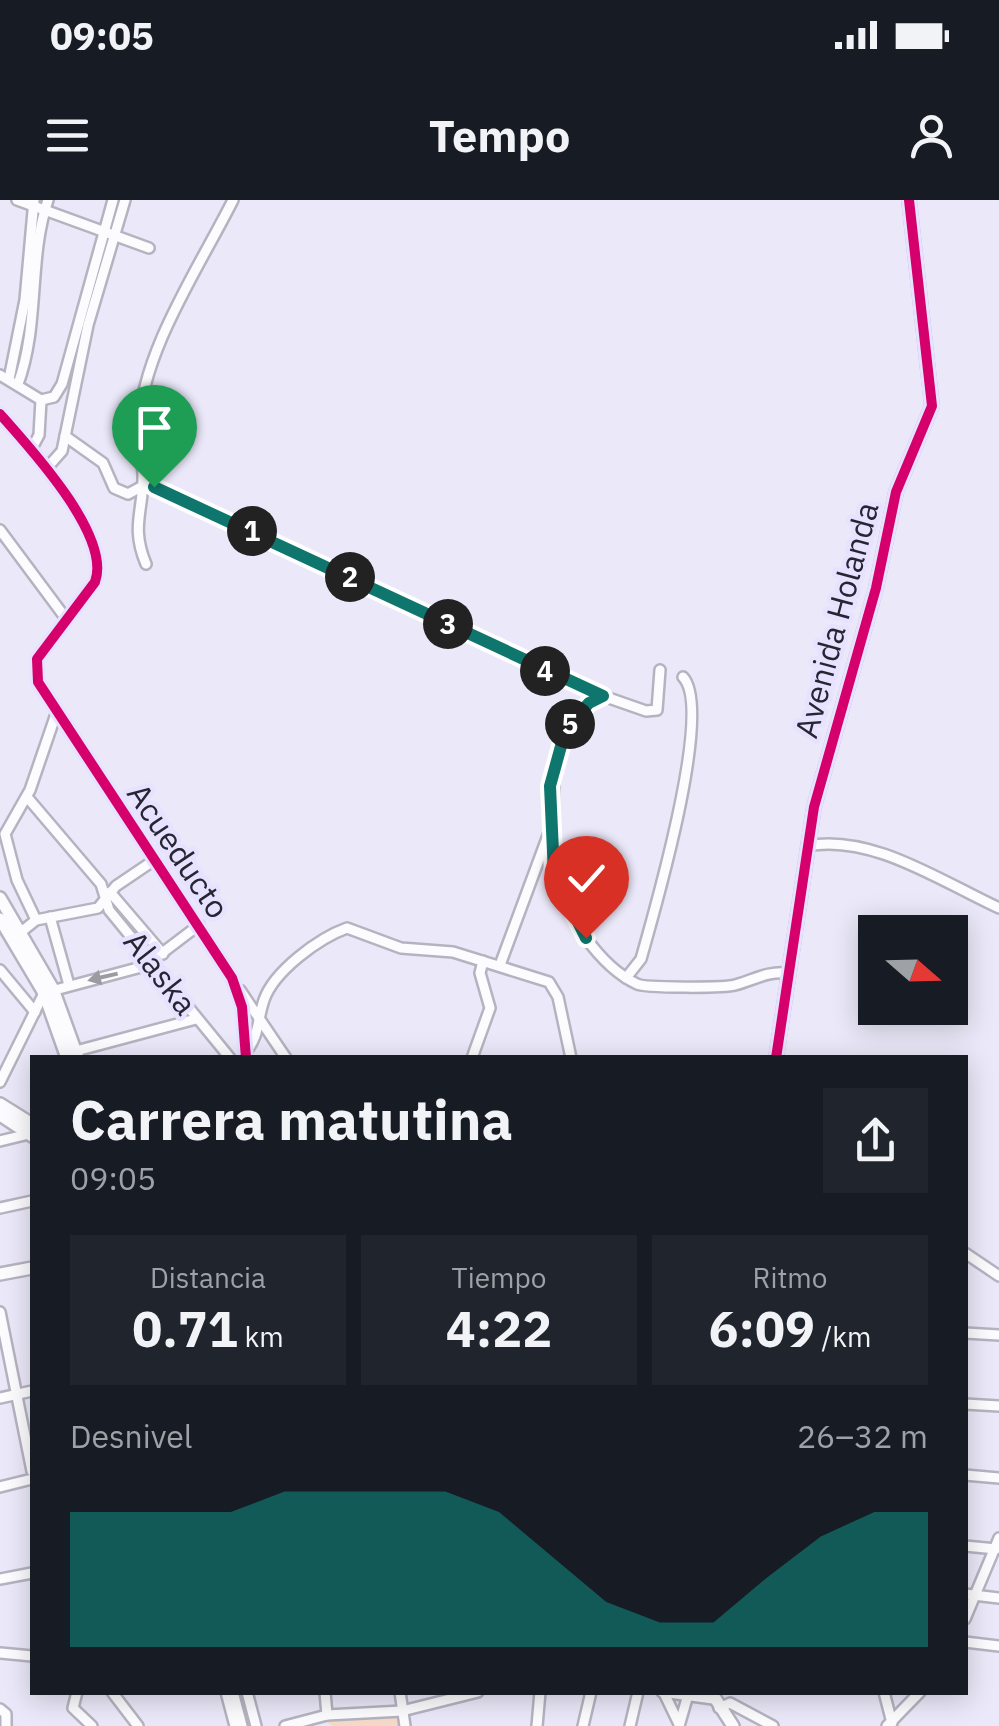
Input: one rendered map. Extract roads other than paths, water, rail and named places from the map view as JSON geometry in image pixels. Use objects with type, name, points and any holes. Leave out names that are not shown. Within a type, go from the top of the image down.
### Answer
[{"type":"street","points":[[17,200],[46,205],[148,248]]},
{"type":"street","points":[[9,379],[41,400],[54,397],[62,384],[102,231],[114,200]]},
{"type":"street","points":[[46,469],[58,458],[66,436],[88,325],[125,200]]},
{"type":"street","points":[[146,564],[136,537],[141,488],[139,429],[150,371],[233,200]]},
{"type":"street","name":"Avenida Holanda","points":[[776,1055],[807,846],[843,697],[876,588],[896,492],[932,406],[909,200]]},
{"type":"street","points":[[9,379],[25,300],[34,203]]},
{"type":"street","points":[[9,379],[33,326],[39,230],[46,205]]},
{"type":"street","points":[[31,450],[39,435],[41,400]]},
{"type":"street","points":[[0,414],[46,469],[88,533],[98,568],[95,582],[68,620],[0,530]]},
{"type":"street","points":[[66,436],[103,463],[114,488],[128,494],[141,488],[164,490],[603,696],[657,710],[660,670]]},
{"type":"street","name":"Acueducto","points":[[68,620],[37,659],[38,682],[232,978],[242,1007],[246,1055]]},
{"type":"street","points":[[626,978],[638,966],[645,947],[667,866],[692,735],[692,696],[683,676]]},
{"type":"street","points":[[603,696],[589,703],[566,728],[550,782],[552,864],[560,890],[586,938],[626,978],[654,989],[687,984],[720,987],[771,972],[787,973]]},
{"type":"street","points":[[36,920],[3,836],[26,797],[56,714]]},
{"type":"street","name":"Alaska","points":[[26,797],[101,884],[153,962],[227,1055]]},
{"type":"street","points":[[500,966],[553,822]]},
{"type":"street","points":[[807,846],[836,843],[879,854],[999,908]]},
{"type":"street","points":[[21,932],[36,920],[98,908],[153,861]]},
{"type":"street","name":"Alaska","points":[[107,897],[163,954]]},
{"type":"street","points":[[0,898],[21,932],[74,1055],[196,1019]]},
{"type":"street","points":[[50,917],[68,985]]},
{"type":"street","points":[[0,919],[48,991]]},
{"type":"street","points":[[0,1082],[48,991],[153,962],[199,925]]},
{"type":"street","points":[[246,1055],[262,1020],[264,1000],[280,975],[343,928],[402,948],[453,952],[553,985],[570,1055]]},
{"type":"street","points":[[473,1055],[490,1008],[480,973],[483,961]]},
{"type":"street","points":[[0,970],[36,1012]]},
{"type":"street","points":[[232,978],[284,1055]]},
{"type":"street","points":[[0,1104],[30,1130]]},
{"type":"street","points":[[0,1115],[30,1130]]},
{"type":"street","points":[[0,1141],[30,1131]]},
{"type":"street","points":[[0,1208],[30,1201]]},
{"type":"street","points":[[968,1255],[999,1276]]},
{"type":"street","points":[[0,1274],[30,1268]]},
{"type":"street","points":[[0,1312],[30,1461]]},
{"type":"street","points":[[968,1333],[999,1335]]},
{"type":"street","points":[[0,1398],[30,1391]]},
{"type":"street","points":[[968,1404],[999,1406]]},
{"type":"street","points":[[968,1475],[999,1478]]},
{"type":"street","points":[[0,1487],[30,1480]]},
{"type":"street","points":[[968,1546],[998,1546]]},
{"type":"street","points":[[998,1546],[970,1594],[999,1598]]},
{"type":"street","points":[[0,1579],[30,1573]]},
{"type":"street","points":[[968,1642],[999,1646]]},
{"type":"street","points":[[0,1653],[30,1656]]},
{"type":"street","points":[[76,1695],[73,1708],[92,1726]]},
{"type":"street","points":[[114,1695],[138,1726]]},
{"type":"street","points":[[230,1695],[245,1726]]},
{"type":"street","points":[[244,1695],[245,1726]]},
{"type":"street","points":[[324,1695],[327,1714]]},
{"type":"street","points":[[400,1695],[404,1726]]},
{"type":"street","points":[[536,1726],[540,1695]]},
{"type":"street","points":[[583,1726],[590,1695]]},
{"type":"street","points":[[630,1726],[637,1695]]},
{"type":"street","points":[[669,1695],[679,1726]]},
{"type":"street","points":[[679,1726],[689,1695]]},
{"type":"street","points":[[885,1695],[890,1725]]},
{"type":"street","points":[[890,1725],[917,1695]]},
{"type":"street","points":[[285,1726],[327,1714],[402,1711],[451,1696]]},
{"type":"street","points":[[714,1700],[733,1726]]},
{"type":"street","points":[[714,1700],[730,1703],[774,1726]]},
{"type":"street","points":[[0,1709],[6,1714],[6,1726]]}]
